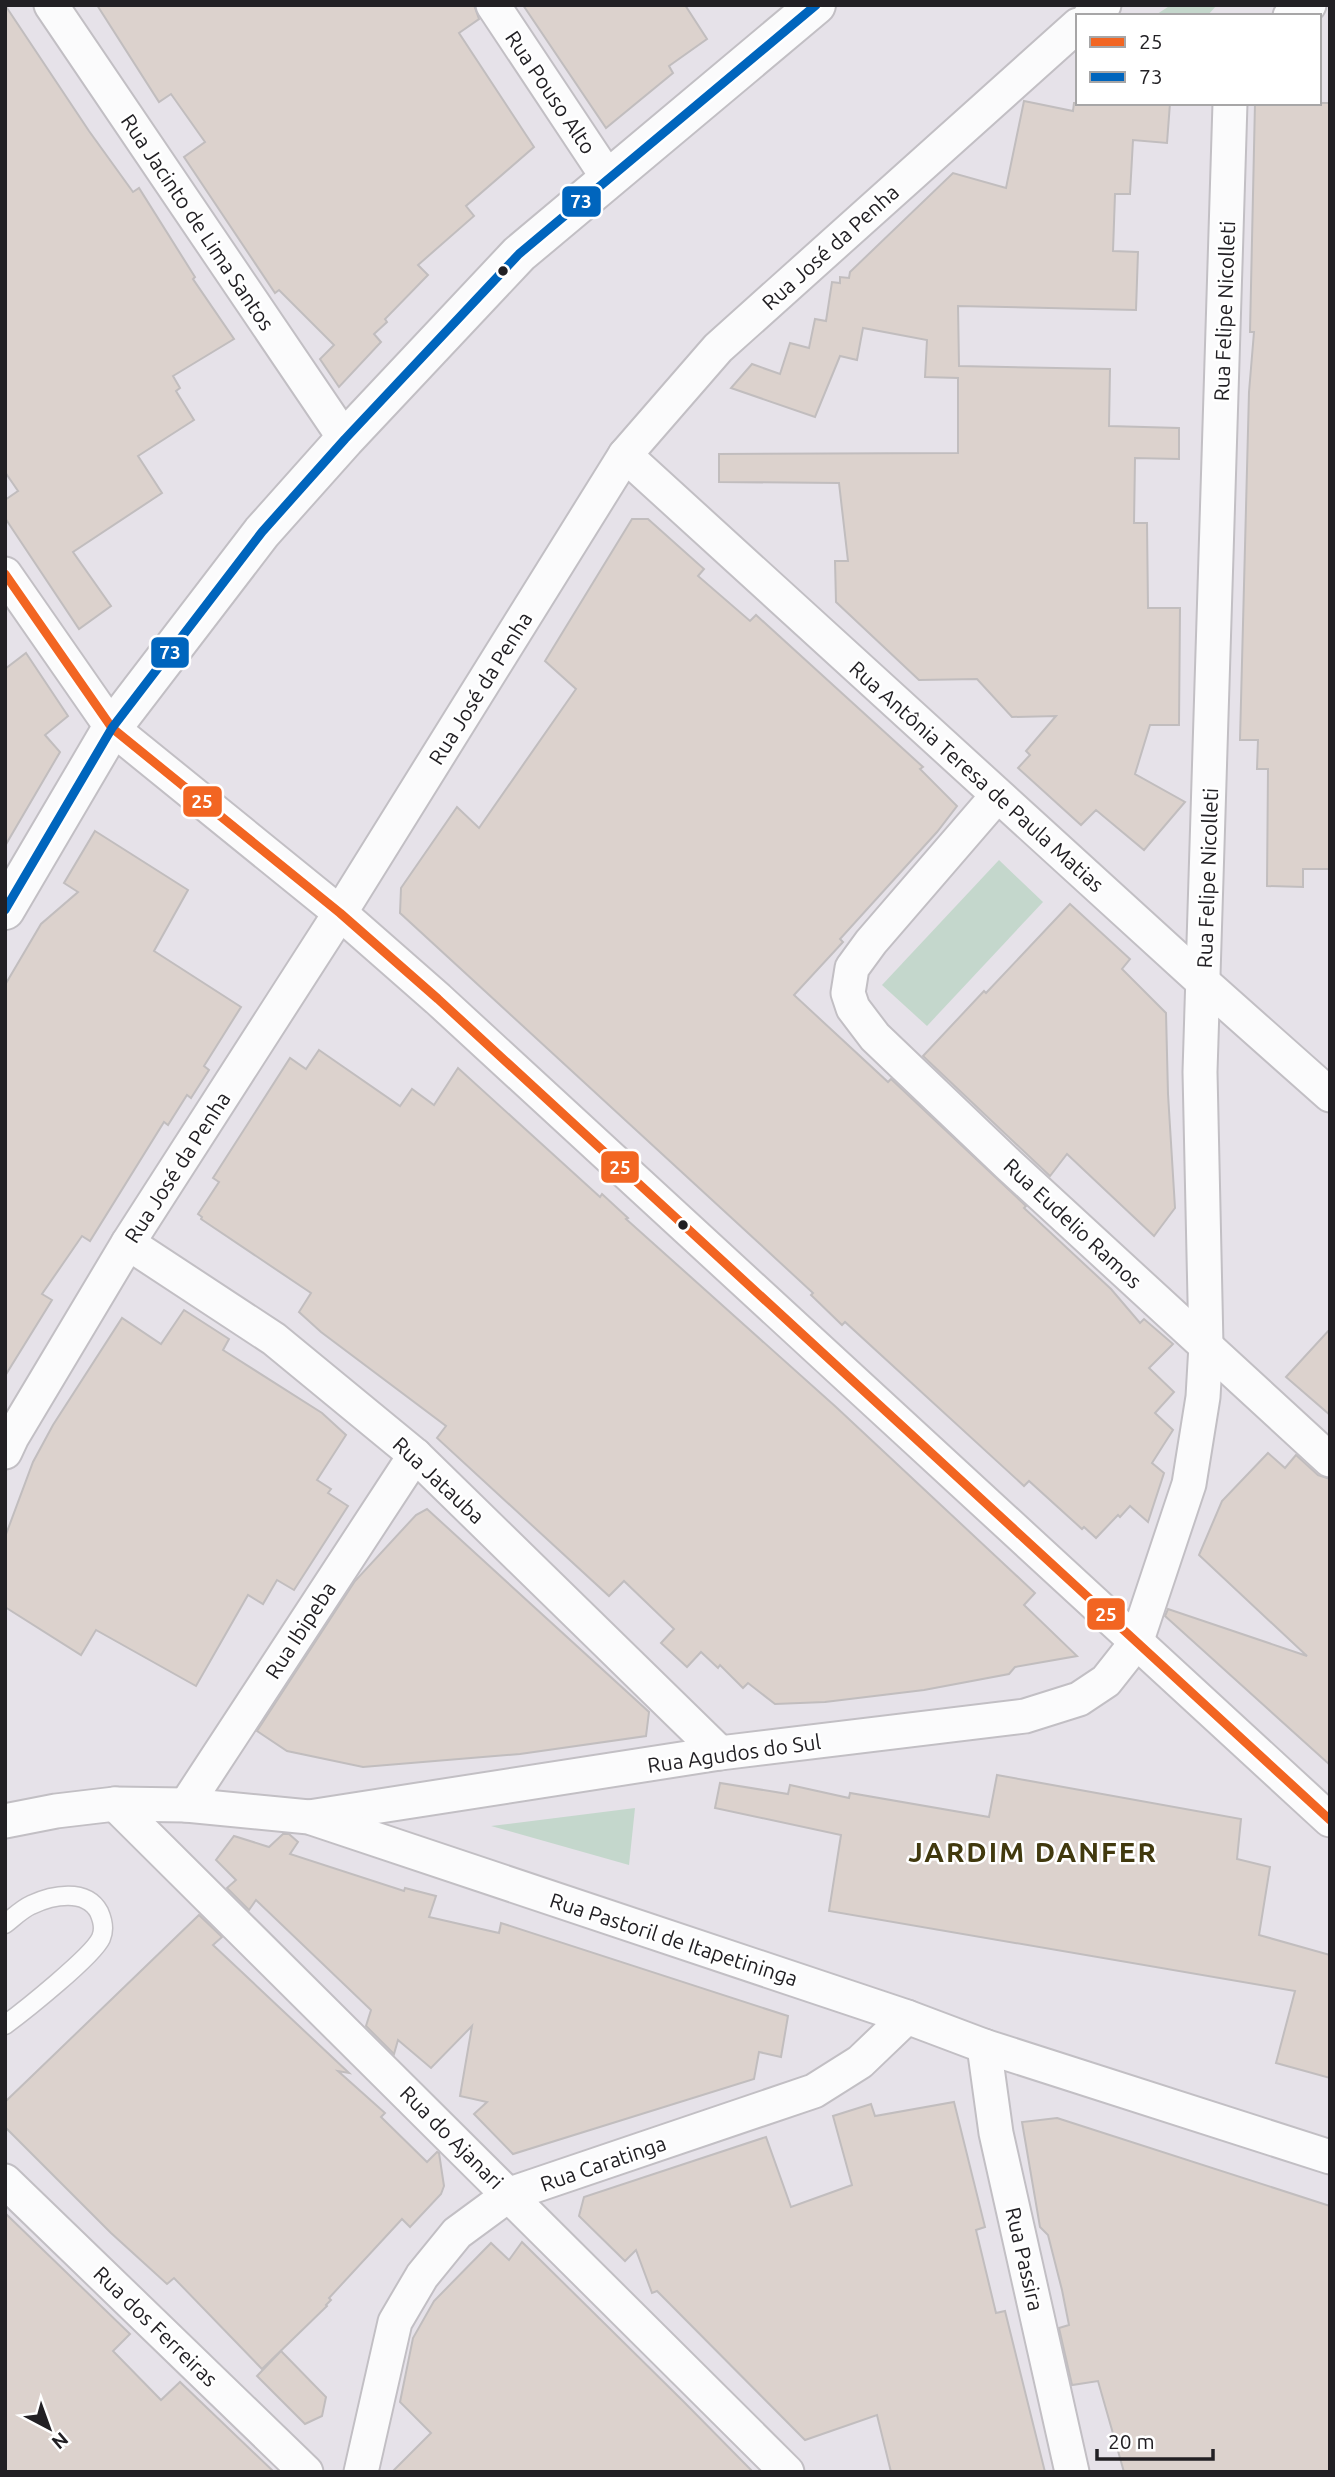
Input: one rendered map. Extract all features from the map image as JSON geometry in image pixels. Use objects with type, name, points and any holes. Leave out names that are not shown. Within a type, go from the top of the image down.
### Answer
[{"type":"main road","points":[[5,910],[112,728],[262,532],[345,439],[519,254],[817,5]]},
{"type":"street","name":"Rua Jacinto de Lima Santos","points":[[51,5],[345,439]]},
{"type":"street","name":"Rua Pouso Alto","points":[[493,5],[608,178]]},
{"type":"street","points":[[1323,5],[1330,16]]},
{"type":"street","name":"Rua José da Penha","points":[[5,1452],[128,1243],[340,913],[625,455],[719,348],[1076,27]]},
{"type":"street","name":"Rua Felipe Nicolleti","points":[[1136,1643],[1189,1484],[1203,1397],[1206,1345],[1200,1072],[1230,105]]},
{"type":"street","name":"Rua Antônia Teresa de Paula Matias","points":[[625,455],[1330,1095]]},
{"type":"street","points":[[5,574],[112,728],[340,913],[438,999],[1330,1820]]},
{"type":"street","name":"Rua Eudelio Ramos","points":[[998,796],[871,942],[852,968],[848,993],[853,1008],[875,1037],[1009,1165],[1330,1460]]},
{"type":"street","name":"Rua Jatauba","points":[[128,1243],[274,1339],[415,1455],[720,1753]]},
{"type":"street","name":"Rua Ibipeba","points":[[186,1805],[415,1455]]},
{"type":"street","name":"Rua Agudos do Sul","points":[[309,1817],[720,1753],[1025,1716],[1079,1699],[1106,1681],[1136,1643]]},
{"type":"street","name":"Rua Pastoril de Itapetininga","points":[[5,1821],[56,1811],[116,1804],[186,1805],[309,1817],[908,2017],[984,2046],[1330,2157]]},
{"type":"street","name":"Rua do Ajanari","points":[[116,1804],[787,2472]]},
{"type":"street","name":"Rua Caratinga","points":[[361,2472],[395,2322],[422,2276],[457,2233],[510,2194],[814,2091],[860,2062],[908,2017]]},
{"type":"street","name":"Rua Passira","points":[[984,2046],[996,2133],[1072,2472]]},
{"type":"street","name":"Rua dos Ferreiras","points":[[5,2181],[306,2472]]},
{"type":"lane","points":[[5,1924],[29,1906],[64,1895],[80,1897],[96,1906],[104,1922],[101,1938],[88,1955],[5,2025]]},
{"type":"green space","points":[[1171,5],[1217,5],[1209,14],[1157,14]]},
{"type":"green space","points":[[999,860],[1043,902],[927,1026],[882,985]]},
{"type":"green space","points":[[635,1808],[629,1865],[491,1826]]},
{"type":"building","points":[[5,5],[133,192],[139,188],[195,277],[193,279],[234,339],[173,376],[180,388],[176,391],[194,420],[138,456],[162,493],[73,552],[111,606],[79,629],[5,518],[5,500],[18,491],[5,472]]},
{"type":"building","points":[[97,5],[474,5],[479,19],[459,33],[534,147],[466,206],[474,216],[418,265],[428,275],[385,319],[387,322],[374,334],[381,342],[339,387],[320,359],[334,345],[279,290],[275,293],[184,157],[205,142],[171,94],[159,102]]},
{"type":"building","points":[[523,5],[685,5],[707,39],[669,66],[673,73],[606,128]]},
{"type":"building","points":[[1024,101],[1073,111],[1074,103],[1170,105],[1167,143],[1133,140],[1130,194],[1115,194],[1113,251],[1138,252],[1136,310],[958,306],[959,366],[1110,369],[1109,426],[1179,428],[1179,459],[1135,458],[1134,523],[1147,523],[1148,608],[1180,608],[1179,725],[1150,725],[1135,774],[1185,802],[1144,850],[1096,810],[1081,825],[1018,768],[1030,755],[1026,751],[1056,716],[1012,717],[977,679],[919,680],[836,602],[835,561],[848,561],[839,483],[719,482],[719,454],[958,453],[958,378],[925,377],[927,340],[863,328],[857,360],[840,356],[815,417],[731,388],[752,364],[780,374],[790,343],[809,348],[815,319],[826,321],[832,282],[840,283],[840,277],[849,278],[850,272],[953,173],[1006,188]]},
{"type":"building","points":[[1330,103],[1330,869],[1303,869],[1303,887],[1267,886],[1268,769],[1257,769],[1258,740],[1240,740],[1249,392],[1254,332],[1250,332],[1255,105]]},
{"type":"building","points":[[632,519],[648,519],[704,569],[698,576],[750,621],[756,615],[923,767],[920,769],[957,806],[937,832],[840,939],[843,942],[794,995],[888,1082],[891,1079],[1026,1206],[1024,1208],[1111,1289],[1140,1323],[1144,1319],[1173,1344],[1149,1368],[1174,1392],[1155,1413],[1173,1430],[1152,1463],[1164,1473],[1148,1522],[1130,1506],[1096,1538],[1084,1527],[1082,1529],[1029,1481],[1024,1486],[845,1322],[842,1325],[811,1295],[813,1293],[400,913],[401,888],[457,807],[479,828],[576,689],[545,661]]},
{"type":"building","points":[[26,653],[68,716],[45,735],[60,752],[5,846],[5,669]]},
{"type":"building","points":[[95,831],[188,890],[154,951],[241,1007],[204,1066],[209,1070],[191,1098],[187,1095],[168,1125],[164,1122],[90,1241],[82,1236],[42,1294],[52,1300],[5,1376],[5,985],[41,924],[78,892],[64,883]]},
{"type":"building","points":[[1070,904],[1130,959],[1122,969],[1166,1013],[1175,1208],[1154,1236],[1067,1154],[1050,1176],[923,1056]]},
{"type":"building","points":[[319,1050],[400,1106],[412,1089],[434,1105],[458,1068],[600,1197],[602,1194],[628,1218],[626,1219],[836,1407],[1035,1593],[1024,1605],[1077,1656],[1015,1667],[1009,1674],[924,1690],[825,1702],[775,1704],[748,1683],[743,1688],[720,1665],[718,1668],[701,1652],[687,1667],[661,1643],[674,1629],[624,1581],[609,1596],[437,1438],[446,1426],[321,1332],[299,1312],[311,1293],[201,1219],[198,1214],[219,1182],[213,1178],[290,1058],[306,1069]]},
{"type":"building","points":[[184,1310],[229,1339],[223,1350],[322,1413],[346,1435],[317,1480],[331,1489],[328,1493],[348,1506],[294,1590],[277,1580],[263,1604],[248,1595],[196,1686],[96,1630],[81,1655],[5,1607],[5,1537],[33,1462],[53,1425],[122,1318],[161,1344]]},
{"type":"building","points":[[1330,1329],[1330,1415],[1286,1377]]},
{"type":"building","points":[[1268,1453],[1285,1468],[1296,1455],[1318,1475],[1330,1479],[1330,1765],[1165,1616],[1168,1609],[1307,1656],[1199,1555],[1222,1501]]},
{"type":"building","points":[[427,1509],[649,1712],[646,1736],[520,1754],[363,1767],[287,1751],[257,1731],[355,1581],[416,1515]]},
{"type":"building","points":[[997,1775],[1241,1819],[1237,1859],[1270,1867],[1259,1935],[1330,1955],[1330,2078],[1276,2063],[1295,1991],[829,1911],[841,1835],[715,1808],[720,1783],[788,1794],[790,1785],[849,1798],[850,1793],[989,1817]]},
{"type":"building","points":[[283,1834],[289,1834],[298,1842],[290,1854],[404,1891],[405,1888],[436,1896],[429,1917],[499,1933],[501,1923],[788,2016],[781,2057],[759,2052],[754,2079],[513,2154],[474,2114],[487,2102],[460,2096],[472,2026],[431,2068],[398,2040],[394,2054],[366,2026],[371,2010],[256,1900],[249,1910],[227,1888],[236,1880],[216,1860],[234,1836],[269,1847]]},
{"type":"building","points":[[199,1915],[222,1937],[213,1945],[349,2073],[338,2071],[385,2113],[381,2117],[427,2162],[439,2153],[444,2186],[441,2194],[410,2227],[402,2219],[329,2298],[331,2300],[327,2306],[262,2369],[174,2278],[167,2284],[111,2233],[5,2127],[5,2102]]},
{"type":"building","points":[[954,2102],[985,2227],[976,2230],[996,2313],[1005,2311],[1045,2472],[891,2472],[877,2415],[805,2440],[657,2291],[652,2293],[636,2250],[625,2261],[579,2216],[584,2197],[766,2137],[791,2207],[852,2185],[833,2116],[871,2104],[875,2116]]},
{"type":"building","points":[[1057,2118],[1330,2206],[1330,2472],[1124,2472],[1098,2381],[1072,2385],[1059,2328],[1069,2325],[1048,2235],[1040,2227],[1022,2122]]},
{"type":"building","points":[[5,2213],[130,2334],[113,2351],[161,2400],[180,2382],[274,2472],[5,2472]]},
{"type":"building","points":[[522,2242],[753,2472],[392,2472],[431,2433],[400,2402],[413,2338],[434,2301],[491,2243],[509,2260]]},
{"type":"building","points":[[281,2351],[326,2397],[322,2416],[305,2424],[257,2376]]},
{"type":"transit line","name":"73","points":[[5,910],[112,728],[262,532],[345,439],[519,254],[816,5]]},
{"type":"transit line","name":"25","points":[[5,574],[112,728],[340,913],[438,999],[1330,1820]]},
{"type":"district","name":"JARDIM DANFER","points":[[1033,1851]]}]
